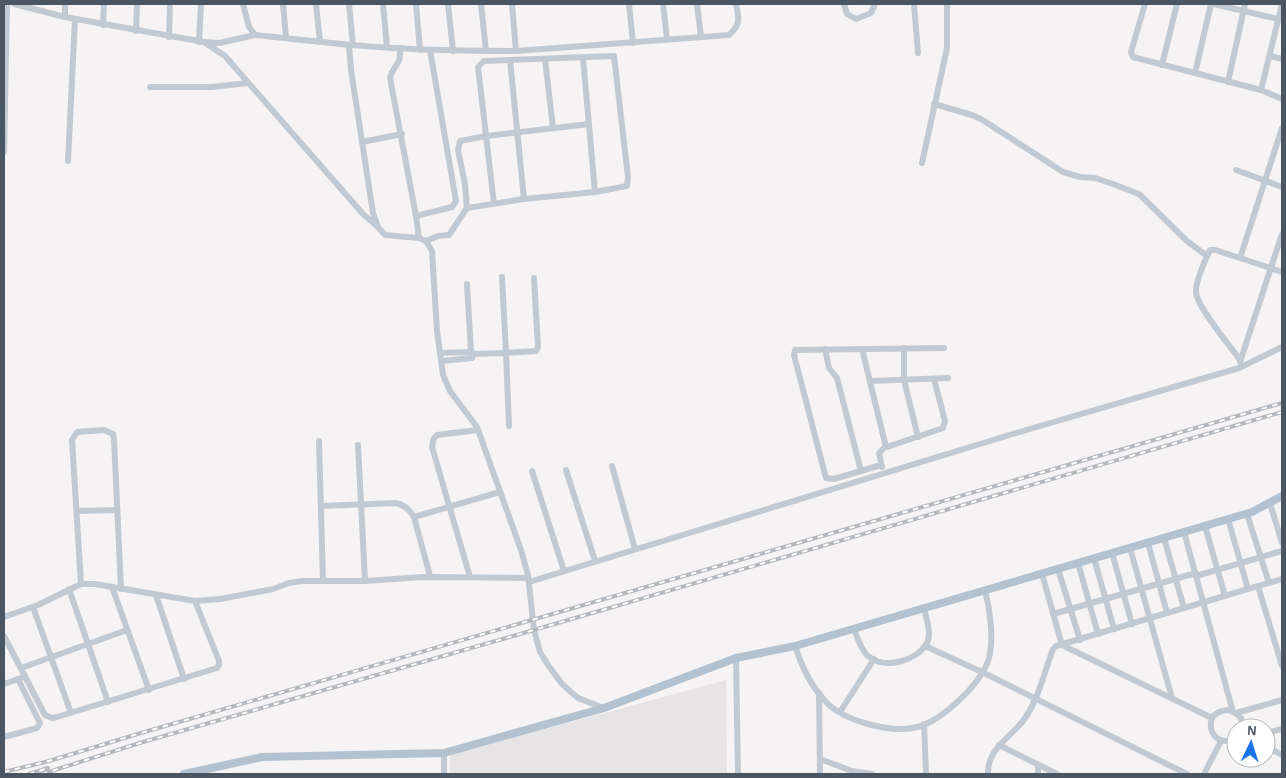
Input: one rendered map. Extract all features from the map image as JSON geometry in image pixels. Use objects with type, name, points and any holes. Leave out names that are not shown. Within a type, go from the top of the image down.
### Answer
[{"type":"main road","points":[[184,774],[262,758],[444,753],[604,708],[736,658],[795,646],[1247,514],[1282,496]]},
{"type":"street","points":[[4,152],[7,4]]},
{"type":"street","points":[[14,4],[103,25],[202,42],[219,43],[255,35],[420,50],[486,51],[516,51],[728,35],[735,29],[739,20],[736,4]]},
{"type":"street","points":[[65,4],[65,17]]},
{"type":"street","points":[[103,25],[104,4]]},
{"type":"street","points":[[136,31],[137,4]]},
{"type":"street","points":[[169,37],[170,4]]},
{"type":"street","points":[[201,4],[202,42]]},
{"type":"street","points":[[243,4],[249,27],[255,35]]},
{"type":"street","points":[[283,4],[286,38]]},
{"type":"street","points":[[316,4],[320,42]]},
{"type":"street","points":[[349,4],[351,70],[373,212],[378,227]]},
{"type":"street","points":[[383,4],[387,47]]},
{"type":"street","points":[[416,4],[420,50]]},
{"type":"street","points":[[448,4],[453,50]]},
{"type":"street","points":[[481,4],[486,51]]},
{"type":"street","points":[[512,4],[516,51]]},
{"type":"street","points":[[629,4],[633,43]]},
{"type":"street","points":[[663,4],[668,39]]},
{"type":"street","points":[[697,4],[701,37]]},
{"type":"street","points":[[844,4],[847,14],[856,19],[871,13],[875,4]]},
{"type":"street","points":[[914,4],[918,53]]},
{"type":"street","points":[[922,163],[947,48],[947,4]]},
{"type":"street","points":[[1146,4],[1131,55],[1162,65],[1261,90],[1282,99]]},
{"type":"street","points":[[1162,65],[1177,4]]},
{"type":"street","points":[[1195,73],[1213,4],[1244,7],[1280,15]]},
{"type":"street","points":[[1261,90],[1282,4]]},
{"type":"street","points":[[1228,82],[1244,7]]},
{"type":"street","points":[[68,161],[75,19]]},
{"type":"street","points":[[202,42],[225,56],[363,214],[386,235],[419,238],[426,241],[432,251],[437,331],[444,375],[450,391],[478,430],[521,550],[528,580],[534,630],[540,652],[562,684],[578,698],[604,708]]},
{"type":"street","points":[[400,48],[398,65],[391,72],[390,78],[402,134],[419,238]]},
{"type":"street","points":[[416,216],[452,207],[456,204],[430,50]]},
{"type":"street","points":[[467,208],[494,204],[524,199],[595,192],[625,187],[628,184],[615,58],[611,55],[583,58],[484,61],[478,67],[494,204]]},
{"type":"street","points":[[1270,56],[1282,60]]},
{"type":"street","points":[[583,58],[595,192]]},
{"type":"street","points":[[545,59],[553,128]]},
{"type":"street","points":[[510,60],[524,199]]},
{"type":"street","points":[[150,87],[212,87],[248,83]]},
{"type":"street","points":[[934,104],[981,119],[1063,172],[1104,181],[1139,194],[1187,241],[1207,256]]},
{"type":"street","points":[[426,241],[438,236],[449,235],[467,208],[458,145],[460,141],[486,136],[589,124]]},
{"type":"street","points":[[1240,258],[1282,128]]},
{"type":"street","points":[[362,142],[402,134]]},
{"type":"street","points":[[1236,170],[1282,187]]},
{"type":"street","points":[[1239,368],[1282,234]]},
{"type":"street","points":[[1240,360],[1209,319],[1197,299],[1196,291],[1207,256],[1210,250],[1215,250],[1282,272]]},
{"type":"street","points":[[502,277],[509,426]]},
{"type":"street","points":[[440,353],[506,353],[537,350],[534,278]]},
{"type":"street","points":[[442,361],[472,358],[468,284]]},
{"type":"street","points":[[4,617],[33,607],[81,584],[112,587],[195,602],[273,589],[296,582],[365,581],[430,576],[528,580],[564,571],[1239,368],[1281,348],[1282,341]]},
{"type":"street","points":[[904,348],[904,380],[918,437]]},
{"type":"street","points":[[881,465],[834,479],[824,475],[794,352],[798,349],[944,348]]},
{"type":"street","points":[[825,349],[829,368],[837,378],[861,471]]},
{"type":"street","points":[[862,349],[886,448]]},
{"type":"street","points":[[870,381],[948,378]]},
{"type":"street","points":[[884,474],[879,453],[886,448],[940,430],[944,424],[934,379]]},
{"type":"street","points":[[81,584],[72,440],[77,432],[104,430],[113,434],[114,439],[121,589]]},
{"type":"street","points":[[470,577],[432,447],[434,438],[437,435],[478,430]]},
{"type":"street","points":[[319,441],[324,581]]},
{"type":"street","points":[[358,445],[365,581]]},
{"type":"street","points":[[612,466],[635,549]]},
{"type":"street","points":[[566,470],[595,561]]},
{"type":"street","points":[[532,471],[564,571]]},
{"type":"street","points":[[414,517],[500,492]]},
{"type":"street","points":[[1270,502],[1282,543]]},
{"type":"street","points":[[321,506],[399,504],[407,508],[414,517],[430,576]]},
{"type":"street","points":[[77,511],[117,510]]},
{"type":"street","points":[[1247,514],[1269,583]]},
{"type":"street","points":[[1228,519],[1248,589]]},
{"type":"street","points":[[1205,526],[1226,596]]},
{"type":"street","points":[[1184,532],[1235,712],[1240,718]]},
{"type":"street","points":[[1164,538],[1184,608]]},
{"type":"street","points":[[1148,543],[1167,614]]},
{"type":"street","points":[[1130,548],[1172,698]]},
{"type":"street","points":[[1053,614],[1176,578],[1218,569],[1282,551]]},
{"type":"street","points":[[1112,553],[1132,624]]},
{"type":"street","points":[[1094,558],[1114,630]]},
{"type":"street","points":[[1078,563],[1098,634]]},
{"type":"street","points":[[1058,569],[1080,640]]},
{"type":"street","points":[[1042,574],[1062,645],[1212,718]]},
{"type":"street","points":[[988,774],[990,758],[999,745],[1022,722],[1029,712],[1052,649],[1056,646],[1282,579]]},
{"type":"street","points":[[1258,586],[1282,666]]},
{"type":"street","points":[[112,587],[149,690]]},
{"type":"street","points":[[69,589],[108,702]]},
{"type":"street","points":[[795,646],[807,677],[827,703],[852,720],[888,729],[917,727],[935,718],[960,700],[980,677],[989,658],[991,630],[990,607],[985,590]]},
{"type":"street","points":[[156,595],[184,679]]},
{"type":"street","points":[[4,636],[45,715],[52,718],[184,679],[212,670],[219,665],[195,602]]},
{"type":"street","points":[[33,607],[71,713]]},
{"type":"street","points":[[854,628],[859,642],[868,656],[882,663],[900,662],[918,654],[928,642],[924,608]]},
{"type":"street","points":[[21,668],[127,630]]},
{"type":"street","points":[[925,646],[982,672],[1187,774]]},
{"type":"street","points":[[736,658],[738,774]]},
{"type":"street","points":[[840,712],[874,659]]},
{"type":"street","points":[[4,684],[25,677]]},
{"type":"street","points":[[4,737],[37,728],[40,723],[18,679]]},
{"type":"street","points":[[819,692],[820,774]]},
{"type":"street","points":[[1226,742],[1222,741],[1212,733],[1210,727],[1212,718],[1219,712],[1224,710],[1235,712],[1282,700]]},
{"type":"street","points":[[924,724],[926,774]]},
{"type":"street","points":[[1204,774],[1222,741]]},
{"type":"street","points":[[999,745],[1057,774]]},
{"type":"street","points":[[444,753],[444,774]]},
{"type":"street","points":[[820,759],[852,771],[871,774]]},
{"type":"street","points":[[1038,764],[1038,774]]},
{"type":"shaded area","points":[[726,680],[727,774],[450,774],[450,755]]},
{"type":"railway","points":[[4,772],[49,761],[1282,403]]},
{"type":"railway","points":[[42,774],[143,742],[1282,412]]},
{"type":"railway","points":[[29,774],[48,768]]}]
